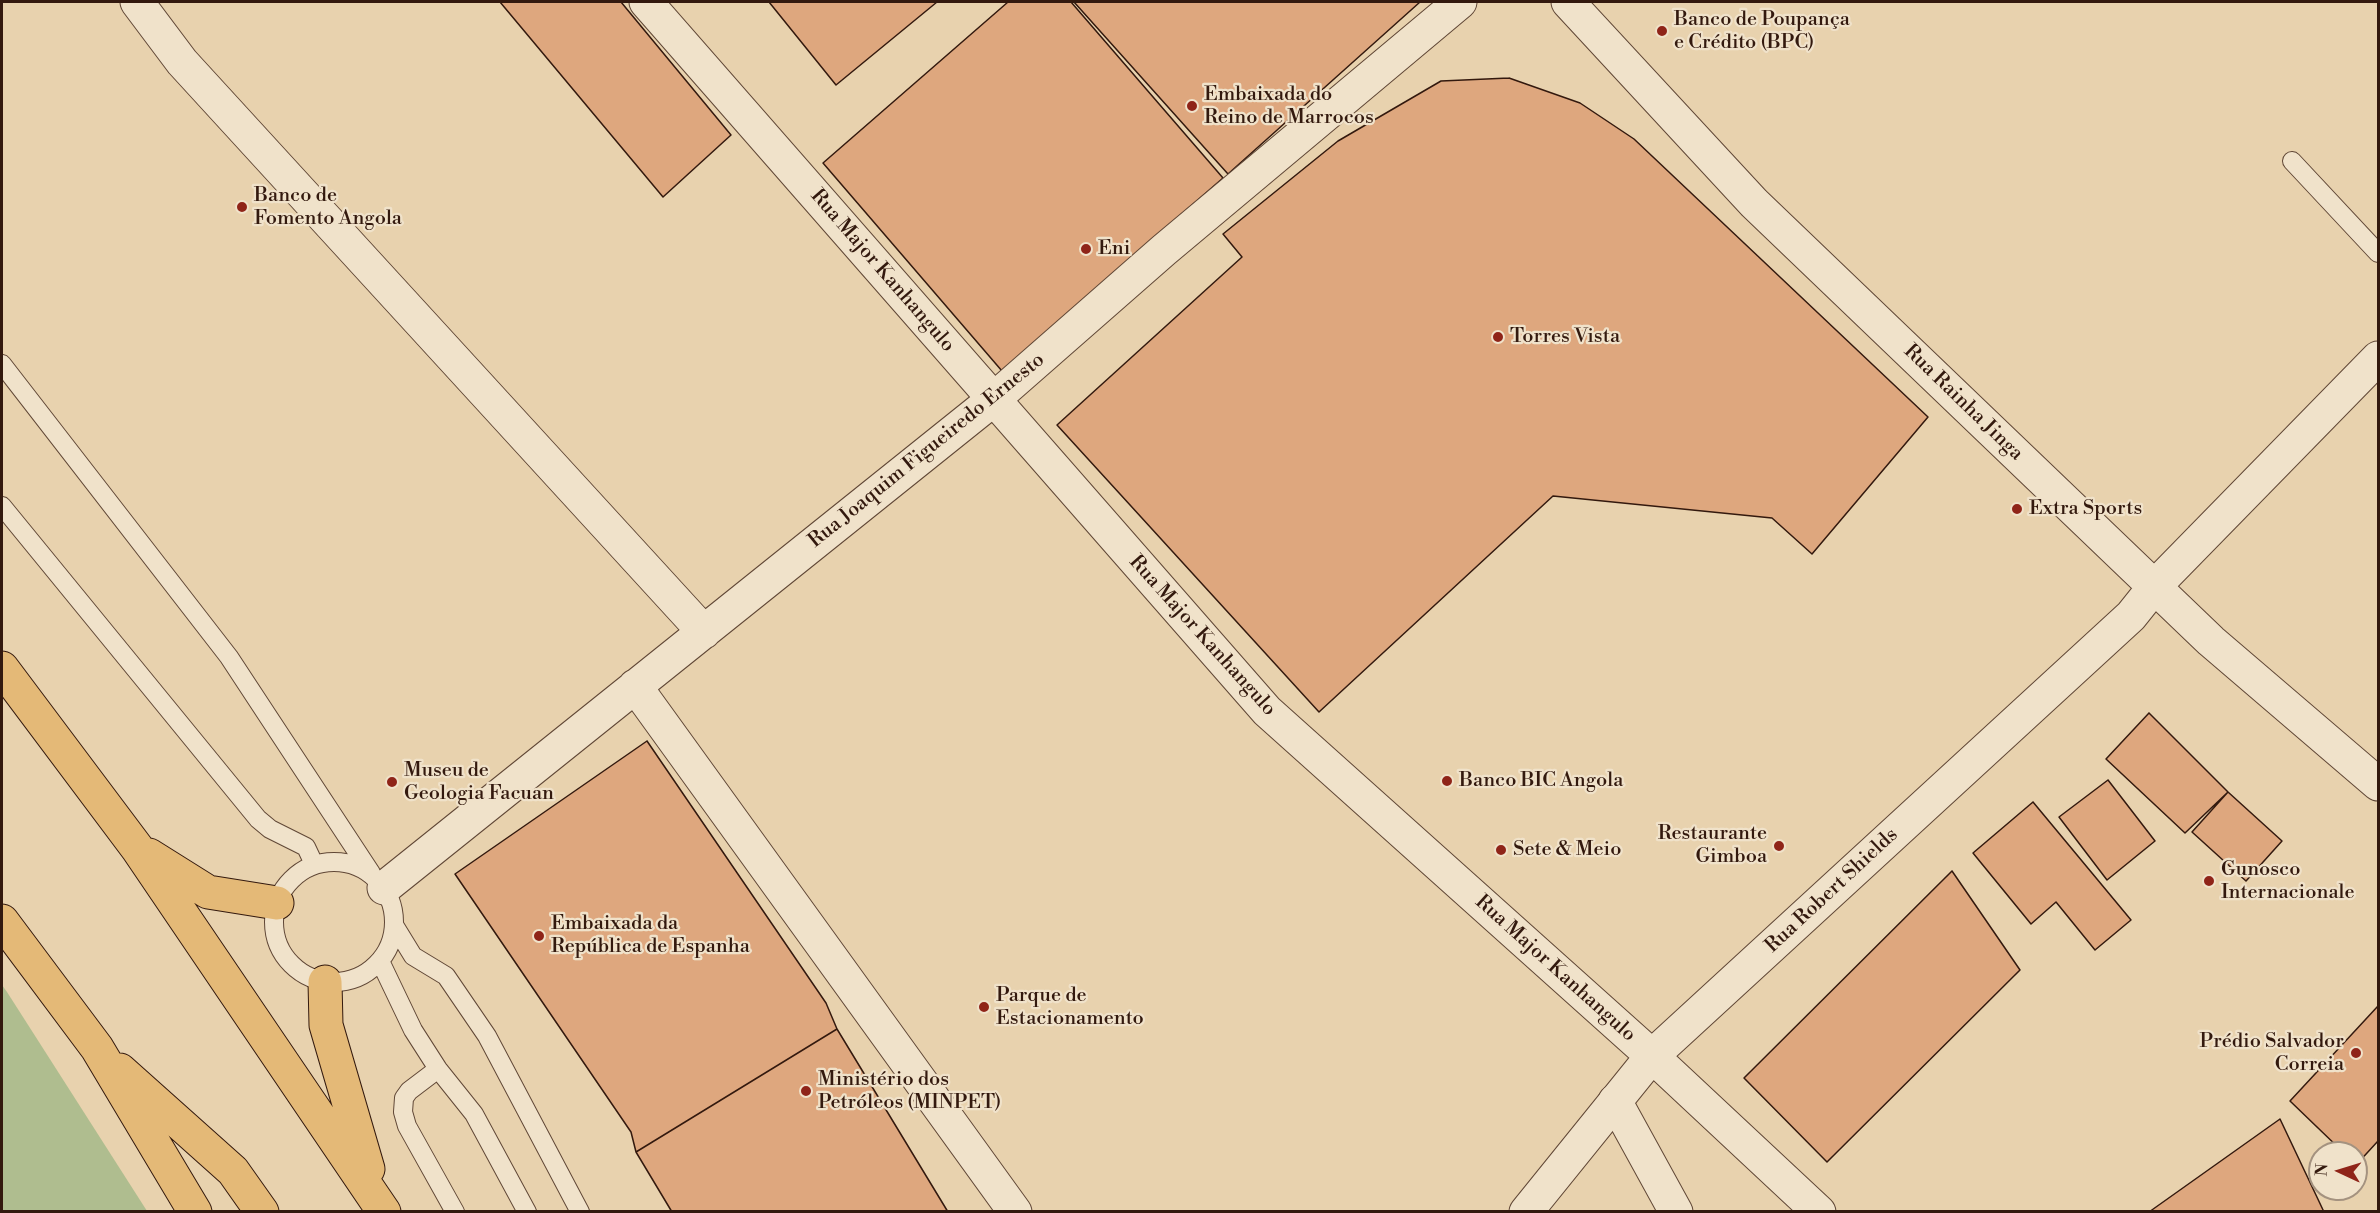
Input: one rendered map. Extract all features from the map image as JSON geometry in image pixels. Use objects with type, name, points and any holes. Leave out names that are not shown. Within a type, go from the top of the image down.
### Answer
[{"type":"main road","points":[[2,668],[137,848],[381,1206]]},
{"type":"main road","points":[[137,848],[208,892],[276,903]]},
{"type":"main road","points":[[2,921],[97,1048],[195,1212]]},
{"type":"main road","points":[[326,982],[326,1025],[381,1206]]},
{"type":"main road","points":[[97,1048],[233,1171],[262,1212]]},
{"type":"street","points":[[137,2],[182,62],[704,632]]},
{"type":"street","name":"Rua Major Kanhangulo","points":[[646,2],[1267,711],[1652,1056],[1819,1212]]},
{"type":"street","name":"Rua Joaquim Figueiredo Ernesto","points":[[377,880],[635,686],[994,399],[1164,250],[1460,2]]},
{"type":"street","name":"Rua Rainha Jinga","points":[[1568,2],[1754,203],[2211,640],[2379,784]]},
{"type":"street","name":"Rua Robert Shields","points":[[1526,1212],[1652,1056],[2131,616],[2155,586],[2379,358]]},
{"type":"street","points":[[635,686],[1015,1212]]},
{"type":"street","points":[[1616,1101],[1676,1212]]},
{"type":"lane","points":[[2292,161],[2379,253]]},
{"type":"lane","points":[[2,364],[229,657],[377,880],[392,906],[394,925],[390,944],[380,961],[366,973],[346,981],[326,982],[307,976],[289,963],[278,944],[274,924],[276,903],[285,887],[298,873],[314,864],[334,861],[353,864],[377,880]]},
{"type":"lane","points":[[2,506],[258,819],[270,829],[306,847],[314,864]]},
{"type":"lane","points":[[394,925],[413,957],[446,976],[486,1036],[580,1212]]},
{"type":"lane","points":[[380,961],[413,1030],[438,1069],[474,1114],[527,1212]]},
{"type":"lane","points":[[438,1069],[409,1091],[404,1098],[403,1112],[407,1126],[455,1212]]},
{"type":"green space","points":[[2,985],[7,992],[147,1211],[2,1211]]},
{"type":"building","points":[[500,2],[621,2],[731,135],[663,197]]},
{"type":"building","points":[[769,2],[937,2],[836,85]]},
{"type":"building","points":[[1008,2],[1071,2],[1223,178],[1002,371],[823,163]]},
{"type":"building","points":[[1074,2],[1420,2],[1228,174]]},
{"type":"building","name":"Torres Vista","points":[[1509,78],[1580,103],[1634,139],[1928,417],[1812,554],[1772,518],[1553,496],[1319,712],[1057,425],[1242,257],[1223,234],[1338,141],[1441,81]]},
{"type":"building","points":[[2149,713],[2228,792],[2185,833],[2106,759]]},
{"type":"building","points":[[647,741],[826,1003],[837,1029],[636,1152],[631,1132],[455,874]]},
{"type":"building","points":[[2108,780],[2155,841],[2107,880],[2059,817]]},
{"type":"building","points":[[2228,792],[2282,841],[2246,881],[2192,832]]},
{"type":"building","points":[[2033,802],[2131,920],[2095,950],[2056,902],[2031,924],[1973,853]]},
{"type":"building","points":[[1952,871],[2020,970],[1827,1162],[1744,1078]]},
{"type":"building","name":"Prédio Salvador Correia","points":[[2378,1006],[2378,1141],[2368,1152],[2368,1141],[2332,1141],[2290,1101]]},
{"type":"building","name":"Ministério dos Petróleos (MINPET)","points":[[837,1029],[948,1212],[672,1212],[636,1152]]},
{"type":"building","points":[[2280,1119],[2308,1178],[2308,1201],[2319,1201],[2324,1212],[2149,1212]]},
{"type":"place","name":"Banco de Poupança e Crédito (BPC)","points":[[1662,31]]},
{"type":"place","name":"Embaixada do Reino de Marrocos","points":[[1192,106]]},
{"type":"place","name":"Banco de Fomento Angola","points":[[242,207]]},
{"type":"place","name":"Eni","points":[[1086,249]]},
{"type":"place","name":"Torres Vista","points":[[1498,337]]},
{"type":"place","name":"Extra Sports","points":[[2017,509]]},
{"type":"place","name":"Banco BIC Angola","points":[[1447,781]]},
{"type":"place","name":"Museu de Geologia Facuan","points":[[392,782]]},
{"type":"place","name":"Restaurante Gimboa","points":[[1779,846]]},
{"type":"place","name":"Sete & Meio","points":[[1501,850]]},
{"type":"place","name":"Gunosco Internacionale","points":[[2209,881]]},
{"type":"place","name":"Embaixada da República de Espanha","points":[[539,936]]},
{"type":"place","name":"Parque de Estacionamento","points":[[984,1007]]},
{"type":"place","name":"Prédio Salvador Correia","points":[[2356,1053]]},
{"type":"place","name":"Ministério dos Petróleos (MINPET)","points":[[806,1091]]}]
